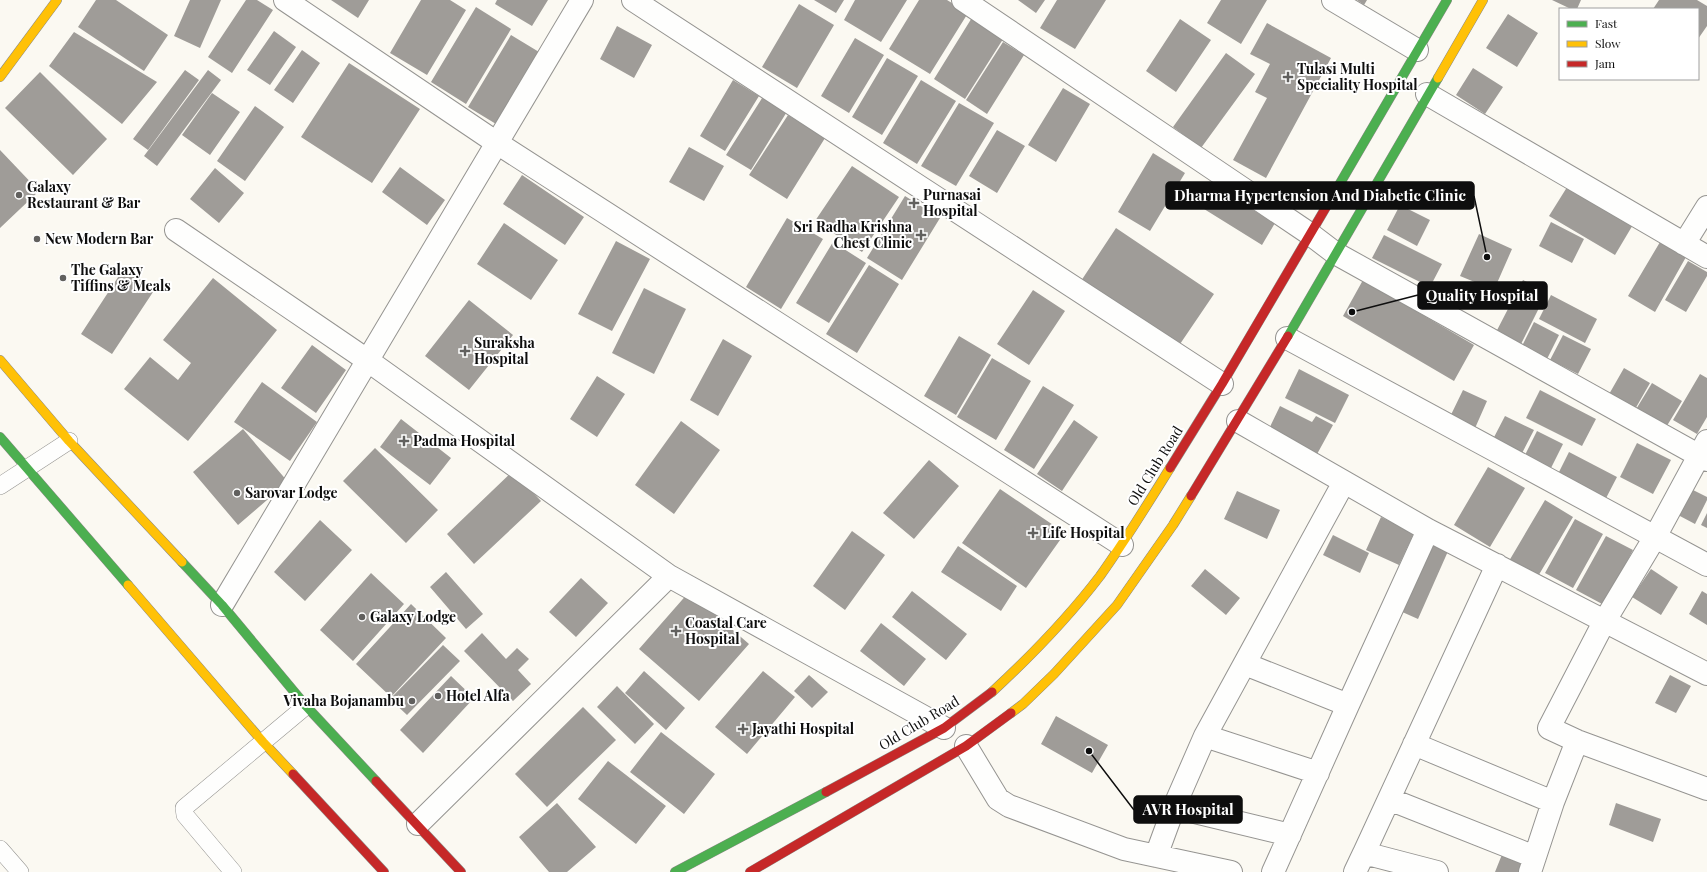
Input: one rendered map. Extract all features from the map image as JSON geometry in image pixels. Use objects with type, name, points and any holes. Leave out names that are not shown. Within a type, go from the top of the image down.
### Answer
[{"type":"street","points":[[0,77],[57,0]]},
{"type":"street","points":[[285,0],[497,143],[1122,545]]},
{"type":"street","points":[[222,605],[582,0]]},
{"type":"street","points":[[633,0],[1222,384]]},
{"type":"street","points":[[963,0],[1310,234],[1335,253],[1704,452],[1604,622],[1549,728],[1577,741],[1707,789]]},
{"type":"street","points":[[1333,0],[1417,50]]},
{"type":"street","name":"Old Club Road","points":[[675,872],[778,819],[944,728],[991,693],[1024,662],[1064,619],[1099,577],[1122,545],[1222,384],[1447,0]]},
{"type":"street","points":[[750,872],[966,746],[1023,704],[1054,674],[1117,605],[1173,525],[1238,421],[1483,0]]},
{"type":"street","points":[[1427,94],[1707,257]]},
{"type":"street","points":[[1684,244],[1707,207]]},
{"type":"street","points":[[176,230],[367,360],[669,576],[944,728]]},
{"type":"street","points":[[1287,338],[1707,565]]},
{"type":"street","points":[[0,360],[69,441],[222,605],[306,706],[462,872]]},
{"type":"street","points":[[1238,421],[1428,530],[1707,674]]},
{"type":"street","points":[[0,437],[263,742],[384,872]]},
{"type":"street","points":[[1156,856],[1174,807],[1205,736],[1344,482]]},
{"type":"street","points":[[1273,872],[1428,530]]},
{"type":"street","points":[[1437,872],[1359,862],[1497,565]]},
{"type":"street","points":[[418,824],[669,576]]},
{"type":"street","points":[[1245,664],[1348,705]]},
{"type":"street","points":[[1205,736],[1318,773]]},
{"type":"street","points":[[1388,799],[1532,864],[1553,802],[1577,741]]},
{"type":"street","points":[[1414,744],[1553,802]]},
{"type":"street","points":[[966,746],[998,799],[1009,806],[1124,849],[1231,872]]},
{"type":"street","points":[[1174,807],[1290,835]]},
{"type":"lane","points":[[0,486],[69,441]]},
{"type":"lane","points":[[233,872],[183,811],[186,806],[306,706]]},
{"type":"lane","points":[[0,849],[20,872]]},
{"type":"building","points":[[96,0],[116,0],[168,35],[144,71],[78,27]]},
{"type":"building","points":[[190,0],[221,0],[200,48],[174,36]]},
{"type":"building","points":[[246,0],[257,0],[273,10],[232,73],[208,57]]},
{"type":"building","points":[[331,0],[369,0],[358,18]]},
{"type":"building","points":[[421,0],[450,0],[466,10],[427,75],[390,53]]},
{"type":"building","points":[[497,0],[548,0],[532,26],[495,4]]},
{"type":"building","points":[[814,0],[844,0],[836,13]]},
{"type":"building","points":[[855,0],[907,0],[881,42],[844,20]]},
{"type":"building","points":[[919,0],[947,0],[968,13],[930,74],[889,49]]},
{"type":"building","points":[[1018,0],[1045,0],[1036,13]]},
{"type":"building","points":[[1057,0],[1106,0],[1075,49],[1040,28]]},
{"type":"building","points":[[1221,0],[1267,0],[1241,44],[1207,23]]},
{"type":"building","points":[[1357,0],[1367,0],[1364,5]]},
{"type":"building","points":[[1552,0],[1581,0],[1577,8],[1569,8]]},
{"type":"building","points":[[1659,0],[1697,0],[1707,6],[1707,26],[1699,38],[1699,8],[1654,8]]},
{"type":"building","points":[[799,4],[834,25],[797,88],[762,67]]},
{"type":"building","points":[[476,7],[511,29],[466,104],[431,82]]},
{"type":"building","points":[[1508,14],[1538,33],[1517,67],[1486,48]]},
{"type":"building","points":[[973,16],[1005,36],[965,99],[934,79]]},
{"type":"building","points":[[1180,19],[1211,40],[1176,92],[1146,71]]},
{"type":"building","points":[[1267,23],[1331,58],[1266,178],[1233,160],[1267,98],[1255,92],[1270,64],[1250,54]]},
{"type":"building","points":[[617,26],[652,45],[634,78],[600,59]]},
{"type":"building","points":[[274,31],[296,47],[270,85],[247,70]]},
{"type":"building","points":[[74,32],[157,82],[122,124],[49,66]]},
{"type":"building","points":[[511,35],[544,55],[501,127],[468,107]]},
{"type":"building","points":[[855,38],[884,55],[849,113],[821,96]]},
{"type":"building","points":[[1003,42],[1024,55],[987,114],[966,100]]},
{"type":"building","points":[[302,50],[320,63],[293,103],[274,90]]},
{"type":"building","points":[[1226,53],[1255,74],[1201,148],[1173,127]]},
{"type":"building","points":[[887,58],[918,76],[882,135],[852,117]]},
{"type":"building","points":[[349,63],[420,109],[372,183],[301,137]]},
{"type":"building","points":[[1473,68],[1503,87],[1485,114],[1456,95]]},
{"type":"building","points":[[185,70],[199,80],[148,150],[133,139]]},
{"type":"building","points":[[208,70],[221,80],[157,166],[144,156]]},
{"type":"building","points":[[40,72],[107,139],[73,175],[5,108]]},
{"type":"building","points":[[733,80],[759,96],[725,151],[700,136]]},
{"type":"building","points":[[921,80],[956,101],[917,164],[883,143]]},
{"type":"building","points":[[1063,88],[1090,104],[1056,162],[1028,145]]},
{"type":"building","points":[[212,93],[240,112],[210,155],[182,135]]},
{"type":"building","points":[[764,95],[788,110],[751,170],[726,155]]},
{"type":"building","points":[[959,103],[994,123],[956,186],[921,166]]},
{"type":"building","points":[[255,106],[284,127],[245,181],[217,161]]},
{"type":"building","points":[[788,115],[825,138],[787,199],[749,175]]},
{"type":"building","points":[[997,130],[1025,146],[997,193],[969,176]]},
{"type":"building","points":[[689,147],[724,166],[704,201],[669,182]]},
{"type":"building","points":[[0,150],[39,191],[0,228]]},
{"type":"building","points":[[1153,153],[1185,173],[1150,231],[1118,212]]},
{"type":"building","points":[[852,166],[899,197],[862,252],[815,221]]},
{"type":"building","points":[[400,167],[445,200],[427,225],[382,192]]},
{"type":"building","points":[[215,168],[244,193],[219,223],[190,199]]},
{"type":"building","points":[[522,175],[584,217],[565,245],[503,204]]},
{"type":"building","points":[[1209,183],[1275,223],[1262,245],[1196,204]]},
{"type":"building","points":[[1569,184],[1634,223],[1615,255],[1549,216]]},
{"type":"building","points":[[905,196],[940,218],[902,280],[867,258]]},
{"type":"building","points":[[1400,205],[1430,220],[1417,246],[1387,230]]},
{"type":"building","points":[[787,218],[823,239],[781,309],[746,287]]},
{"type":"building","points":[[1551,222],[1584,239],[1572,263],[1539,246]]},
{"type":"building","points":[[504,223],[558,260],[531,300],[477,264]]},
{"type":"building","points":[[1116,228],[1214,294],[1178,347],[1081,281]]},
{"type":"building","points":[[1479,234],[1512,249],[1494,290],[1460,276]]},
{"type":"building","points":[[1384,235],[1442,264],[1430,287],[1372,258]]},
{"type":"building","points":[[616,241],[650,259],[612,331],[578,314]]},
{"type":"building","points":[[833,242],[866,263],[829,323],[796,303]]},
{"type":"building","points":[[1660,242],[1686,257],[1655,312],[1628,296]]},
{"type":"building","points":[[1688,261],[1707,272],[1707,276],[1686,312],[1665,300]]},
{"type":"building","points":[[869,265],[899,284],[857,353],[826,334]]},
{"type":"building","points":[[124,268],[155,289],[112,354],[81,334]]},
{"type":"building","points":[[213,278],[277,330],[188,441],[124,389],[150,357],[178,380],[191,363],[163,340]]},
{"type":"building","points":[[1363,280],[1474,345],[1454,381],[1343,316]]},
{"type":"building","points":[[1523,280],[1547,292],[1519,348],[1494,336]]},
{"type":"building","points":[[644,288],[686,309],[654,374],[612,353]]},
{"type":"building","points":[[1033,290],[1065,311],[1029,365],[997,344]]},
{"type":"building","points":[[1551,295],[1597,319],[1585,343],[1539,319]]},
{"type":"building","points":[[469,300],[513,335],[469,390],[425,356]]},
{"type":"building","points":[[1534,322],[1559,335],[1547,359],[1522,346]]},
{"type":"building","points":[[1563,335],[1591,349],[1578,374],[1550,360]]},
{"type":"building","points":[[959,336],[991,355],[956,415],[924,396]]},
{"type":"building","points":[[723,339],[752,356],[718,416],[690,400]]},
{"type":"building","points":[[312,345],[346,370],[316,413],[281,388]]},
{"type":"building","points":[[992,358],[1031,381],[996,440],[957,417]]},
{"type":"building","points":[[1624,368],[1650,383],[1634,411],[1608,396]]},
{"type":"building","points":[[1299,369],[1349,395],[1335,423],[1285,398]]},
{"type":"building","points":[[1700,374],[1707,378],[1707,417],[1697,434],[1673,420]]},
{"type":"building","points":[[597,376],[625,394],[597,437],[570,419]]},
{"type":"building","points":[[262,382],[317,422],[290,461],[234,422]]},
{"type":"building","points":[[1652,383],[1682,401],[1665,429],[1635,411]]},
{"type":"building","points":[[1043,386],[1074,405],[1034,469],[1004,450]]},
{"type":"building","points":[[1463,390],[1487,401],[1472,435],[1447,423]]},
{"type":"building","points":[[1540,390],[1596,419],[1582,446],[1526,418]]},
{"type":"building","points":[[1280,406],[1312,422],[1316,416],[1333,425],[1316,456],[1268,431]]},
{"type":"building","points":[[1505,416],[1534,430],[1520,457],[1491,443]]},
{"type":"building","points":[[401,419],[451,458],[430,485],[380,447]]},
{"type":"building","points":[[1074,420],[1098,437],[1062,491],[1037,474]]},
{"type":"building","points":[[681,421],[720,450],[674,514],[635,485]]},
{"type":"building","points":[[243,429],[288,482],[238,525],[193,472]]},
{"type":"building","points":[[1537,431],[1563,444],[1547,476],[1521,463]]},
{"type":"building","points":[[1637,443],[1671,460],[1653,494],[1620,477]]},
{"type":"building","points":[[375,448],[438,510],[406,543],[343,481]]},
{"type":"building","points":[[1569,452],[1617,477],[1604,502],[1556,478]]},
{"type":"building","points":[[929,460],[959,486],[914,539],[883,513]]},
{"type":"building","points":[[1488,467],[1525,488],[1490,547],[1454,525]]},
{"type":"building","points":[[513,471],[541,501],[474,564],[447,534]]},
{"type":"building","points":[[1000,489],[1065,533],[1026,588],[962,543]]},
{"type":"building","points":[[1691,489],[1707,497],[1707,500],[1695,524],[1678,515]]},
{"type":"building","points":[[1237,491],[1280,510],[1267,539],[1224,519]]},
{"type":"building","points":[[1545,500],[1573,517],[1537,578],[1509,561]]},
{"type":"building","points":[[1707,513],[1707,528],[1701,525]]},
{"type":"building","points":[[1381,517],[1414,533],[1399,565],[1366,550]]},
{"type":"building","points":[[1575,519],[1603,534],[1573,588],[1545,573]]},
{"type":"building","points":[[320,520],[352,550],[305,601],[274,572]]},
{"type":"building","points":[[852,531],[885,555],[845,610],[813,586]]},
{"type":"building","points":[[1333,535],[1369,553],[1360,573],[1323,555]]},
{"type":"building","points":[[1606,536],[1633,550],[1604,605],[1576,590]]},
{"type":"building","points":[[1431,541],[1449,549],[1418,619],[1400,611]]},
{"type":"building","points":[[958,546],[1017,586],[1001,611],[941,572]]},
{"type":"building","points":[[1205,569],[1240,598],[1226,615],[1191,586]]},
{"type":"building","points":[[1651,569],[1678,587],[1661,615],[1632,597]]},
{"type":"building","points":[[446,572],[483,614],[466,629],[430,587]]},
{"type":"building","points":[[371,573],[404,604],[353,661],[320,630]]},
{"type":"building","points":[[581,578],[608,603],[576,637],[549,612]]},
{"type":"building","points":[[912,591],[967,634],[946,660],[892,617]]},
{"type":"building","points":[[1702,591],[1707,594],[1707,625],[1689,614]]},
{"type":"building","points":[[689,592],[749,644],[699,701],[639,649]]},
{"type":"building","points":[[411,604],[446,638],[391,697],[356,664]]},
{"type":"building","points":[[881,623],[926,659],[904,686],[860,651]]},
{"type":"building","points":[[482,633],[506,659],[517,648],[529,659],[518,670],[531,684],[513,701],[464,651]]},
{"type":"building","points":[[443,645],[460,661],[407,715],[390,699]]},
{"type":"building","points":[[644,671],[685,708],[666,730],[625,693]]},
{"type":"building","points":[[763,671],[795,697],[747,754],[715,727]]},
{"type":"building","points":[[809,675],[828,692],[812,708],[794,691]]},
{"type":"building","points":[[1670,675],[1691,686],[1676,713],[1655,703]]},
{"type":"building","points":[[451,676],[474,698],[423,753],[400,730]]},
{"type":"building","points":[[617,686],[654,724],[635,744],[597,707]]},
{"type":"building","points":[[583,707],[616,740],[547,807],[515,774]]},
{"type":"building","points":[[1056,716],[1108,745],[1092,773],[1041,744]]},
{"type":"building","points":[[661,732],[715,774],[684,814],[630,772]]},
{"type":"building","points":[[608,761],[666,806],[636,844],[578,799]]},
{"type":"building","points":[[557,803],[596,847],[567,872],[549,872],[519,837]]},
{"type":"building","points":[[1616,803],[1661,819],[1653,842],[1609,825]]},
{"type":"building","points":[[1503,852],[1524,860],[1519,872],[1495,872]]},
{"type":"traffic: fast","points":[[1332,197],[1447,0]]},
{"type":"traffic: fast","points":[[1288,336],[1438,78]]},
{"type":"traffic: fast","points":[[0,437],[128,585]]},
{"type":"traffic: fast","points":[[182,562],[222,605],[306,706],[376,781]]},
{"type":"traffic: fast","points":[[675,872],[826,792]]},
{"type":"traffic: slow","points":[[0,77],[57,0]]},
{"type":"traffic: slow","points":[[1438,78],[1483,0]]},
{"type":"traffic: slow","points":[[0,360],[69,441],[182,562]]},
{"type":"traffic: slow","points":[[992,692],[1049,636],[1088,592],[1136,523],[1170,468]]},
{"type":"traffic: slow","points":[[1011,713],[1023,704],[1054,674],[1117,605],[1173,525],[1191,496]]},
{"type":"traffic: slow","points":[[128,585],[263,742],[293,774]]},
{"type":"traffic: jam","points":[[1170,468],[1222,384],[1332,197]]},
{"type":"traffic: jam","points":[[1191,496],[1288,336]]},
{"type":"traffic: jam","points":[[826,792],[944,728],[992,692]]},
{"type":"traffic: jam","points":[[750,872],[966,746],[1011,713]]},
{"type":"traffic: jam","points":[[293,774],[384,872]]},
{"type":"traffic: jam","points":[[376,781],[461,872]]},
{"type":"place","name":"Tulasi Multi Speciality Hospital","points":[[1288,77]]},
{"type":"place","name":"Galaxy Restaurant & Bar","points":[[19,195]]},
{"type":"place","name":"Purnasai Hospital","points":[[914,203]]},
{"type":"place","name":"Sri Radha Krishna Chest Clinic","points":[[921,235]]},
{"type":"place","name":"New Modern Bar","points":[[37,239]]},
{"type":"place","name":"Dharma Hypertension And Diabetic Clinic","points":[[1487,257]]},
{"type":"place","name":"The Galaxy Tiffins & Meals","points":[[63,278]]},
{"type":"place","name":"Quality Hospital","points":[[1352,312]]},
{"type":"place","name":"Suraksha Hospital","points":[[465,351]]},
{"type":"place","name":"Padma Hospital","points":[[404,441]]},
{"type":"place","name":"Sarovar Lodge","points":[[237,493]]},
{"type":"place","name":"Life Hospital","points":[[1033,533]]},
{"type":"place","name":"Galaxy Lodge","points":[[362,617]]},
{"type":"place","name":"Coastal Care Hospital","points":[[676,631]]},
{"type":"place","name":"Hotel Alfa","points":[[438,696]]},
{"type":"place","name":"Vivaha Bojanambu","points":[[412,701]]},
{"type":"place","name":"Jayathi Hospital","points":[[743,729]]},
{"type":"place","name":"AVR Hospital","points":[[1089,751]]}]
